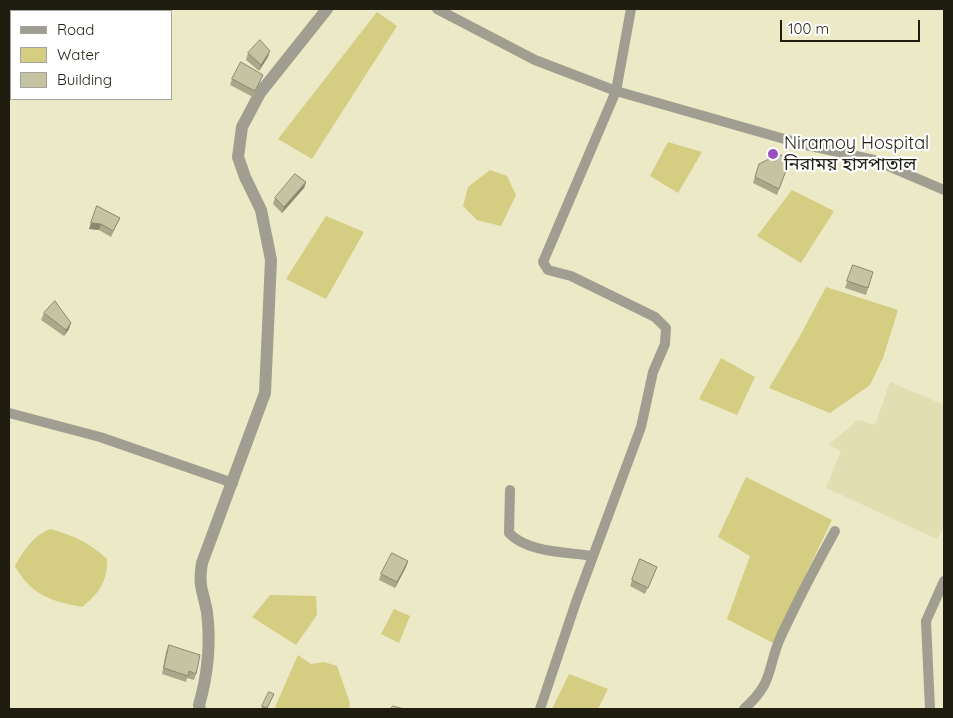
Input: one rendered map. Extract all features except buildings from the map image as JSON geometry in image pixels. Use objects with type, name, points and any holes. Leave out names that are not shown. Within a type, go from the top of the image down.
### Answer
[{"type":"street","points":[[200,709],[199,705],[207,678],[210,645],[206,611],[199,581],[202,563],[265,393],[271,260],[261,210],[245,177],[238,156],[242,127],[260,93],[327,9]]},
{"type":"street","points":[[437,9],[535,60],[616,91],[802,144],[874,160],[944,190]]},
{"type":"street","points":[[540,709],[593,556],[642,427],[653,372],[665,344],[666,328],[655,317],[572,276],[548,270],[543,262],[616,91],[631,9]]},
{"type":"street","points":[[9,413],[100,437],[233,483]]},
{"type":"street","points":[[510,490],[509,533],[516,541],[545,549],[593,556]]},
{"type":"street","points":[[744,709],[760,695],[768,680],[784,631],[803,589],[835,531]]},
{"type":"street","points":[[930,709],[926,621],[944,580]]},
{"type":"shaded area","points":[[890,382],[944,405],[944,526],[937,539],[826,488],[841,451],[828,445],[858,420],[875,425]]},
{"type":"water","points":[[377,12],[397,26],[312,159],[278,139]]},
{"type":"water","points":[[668,142],[702,152],[678,193],[650,176]]},
{"type":"water","points":[[490,170],[507,176],[516,195],[501,226],[477,220],[463,206],[468,187]]},
{"type":"water","points":[[792,190],[834,211],[801,263],[757,236]]},
{"type":"water","points":[[326,216],[364,232],[326,299],[286,279]]},
{"type":"water","points":[[826,287],[898,310],[883,358],[870,385],[830,413],[769,388]]},
{"type":"water","points":[[721,358],[755,377],[737,415],[699,399]]},
{"type":"water","points":[[746,477],[832,520],[773,643],[727,619],[750,556],[718,537]]},
{"type":"water","points":[[50,529],[81,540],[107,559],[106,574],[98,592],[82,607],[43,595],[28,584],[15,566],[30,544],[38,536]]},
{"type":"water","points":[[270,595],[316,596],[317,615],[296,645],[252,617]]},
{"type":"water","points":[[394,609],[410,616],[399,643],[381,634]]},
{"type":"water","points":[[298,655],[311,664],[324,662],[337,666],[350,703],[349,709],[278,709],[275,707]]},
{"type":"water","points":[[569,674],[608,689],[598,709],[552,709]]},
{"type":"place","name":"Niramoy Hospital নিরাময় হাসপাতাল","points":[[773,154]]}]
